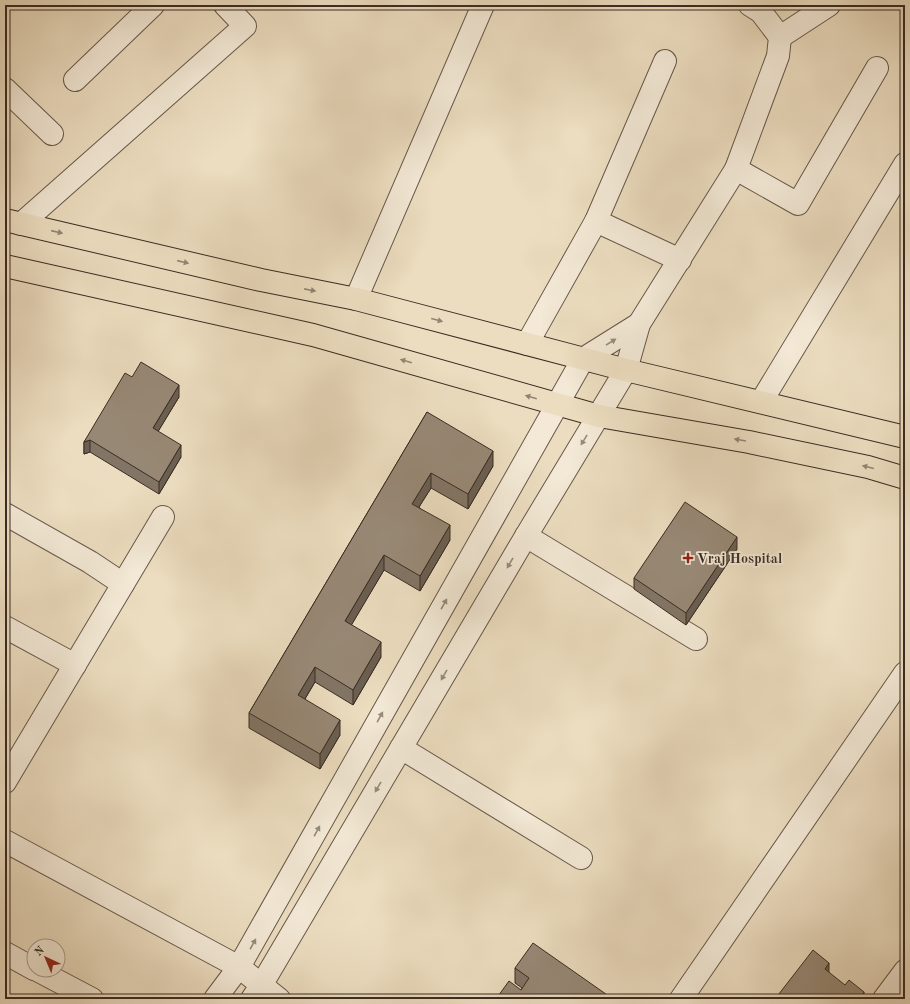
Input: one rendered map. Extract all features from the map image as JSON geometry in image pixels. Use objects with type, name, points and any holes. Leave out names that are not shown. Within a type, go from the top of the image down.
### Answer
[{"type":"highway","points":[[13,222],[262,280],[356,299],[626,370],[905,437]]},
{"type":"highway","points":[[5,266],[313,335],[599,416],[756,443],[868,467],[905,478]]},
{"type":"street","points":[[75,80],[153,5]]},
{"type":"street","points":[[13,222],[245,26],[225,5]]},
{"type":"street","points":[[356,299],[483,5]]},
{"type":"street","points":[[257,992],[526,536],[626,370],[639,324],[736,169],[778,56],[780,37],[761,12],[750,5]]},
{"type":"street","points":[[780,37],[829,5]]},
{"type":"street","points":[[527,344],[596,221],[665,61]]},
{"type":"street","points":[[736,169],[798,204],[877,68]]},
{"type":"street","points":[[5,89],[52,134]]},
{"type":"street","points":[[761,402],[905,164]]},
{"type":"street","points":[[596,221],[680,260]]},
{"type":"street","points":[[225,996],[583,359],[639,324]]},
{"type":"street","points":[[5,514],[90,562],[123,584]]},
{"type":"street","points":[[5,782],[13,751],[75,665],[163,517]]},
{"type":"street","points":[[526,536],[696,639]]},
{"type":"street","points":[[5,627],[75,665]]},
{"type":"street","points":[[681,999],[905,673]]},
{"type":"street","points":[[401,748],[581,858]]},
{"type":"street","points":[[5,841],[240,968],[257,992],[279,999]]},
{"type":"street","points":[[5,953],[26,964]]},
{"type":"street","points":[[884,999],[905,971]]},
{"type":"street","points":[[52,978],[92,999]]},
{"type":"building","points":[[141,362],[179,385],[153,428],[181,445],[159,482],[90,440],[84,442],[125,373],[132,377]]},
{"type":"building","points":[[427,412],[493,451],[468,494],[431,473],[412,504],[450,525],[420,576],[384,555],[345,621],[381,642],[353,690],[315,667],[298,695],[340,720],[320,754],[249,713]]},
{"type":"building","points":[[685,502],[737,537],[686,613],[634,578]]},
{"type":"building","points":[[533,943],[613,999],[496,999],[509,981],[521,990],[529,978],[515,968]]},
{"type":"building","points":[[813,950],[829,963],[825,969],[845,985],[849,980],[864,992],[859,999],[775,999]]},
{"type":"place","name":"Vraj Hospital","points":[[688,558]]}]
